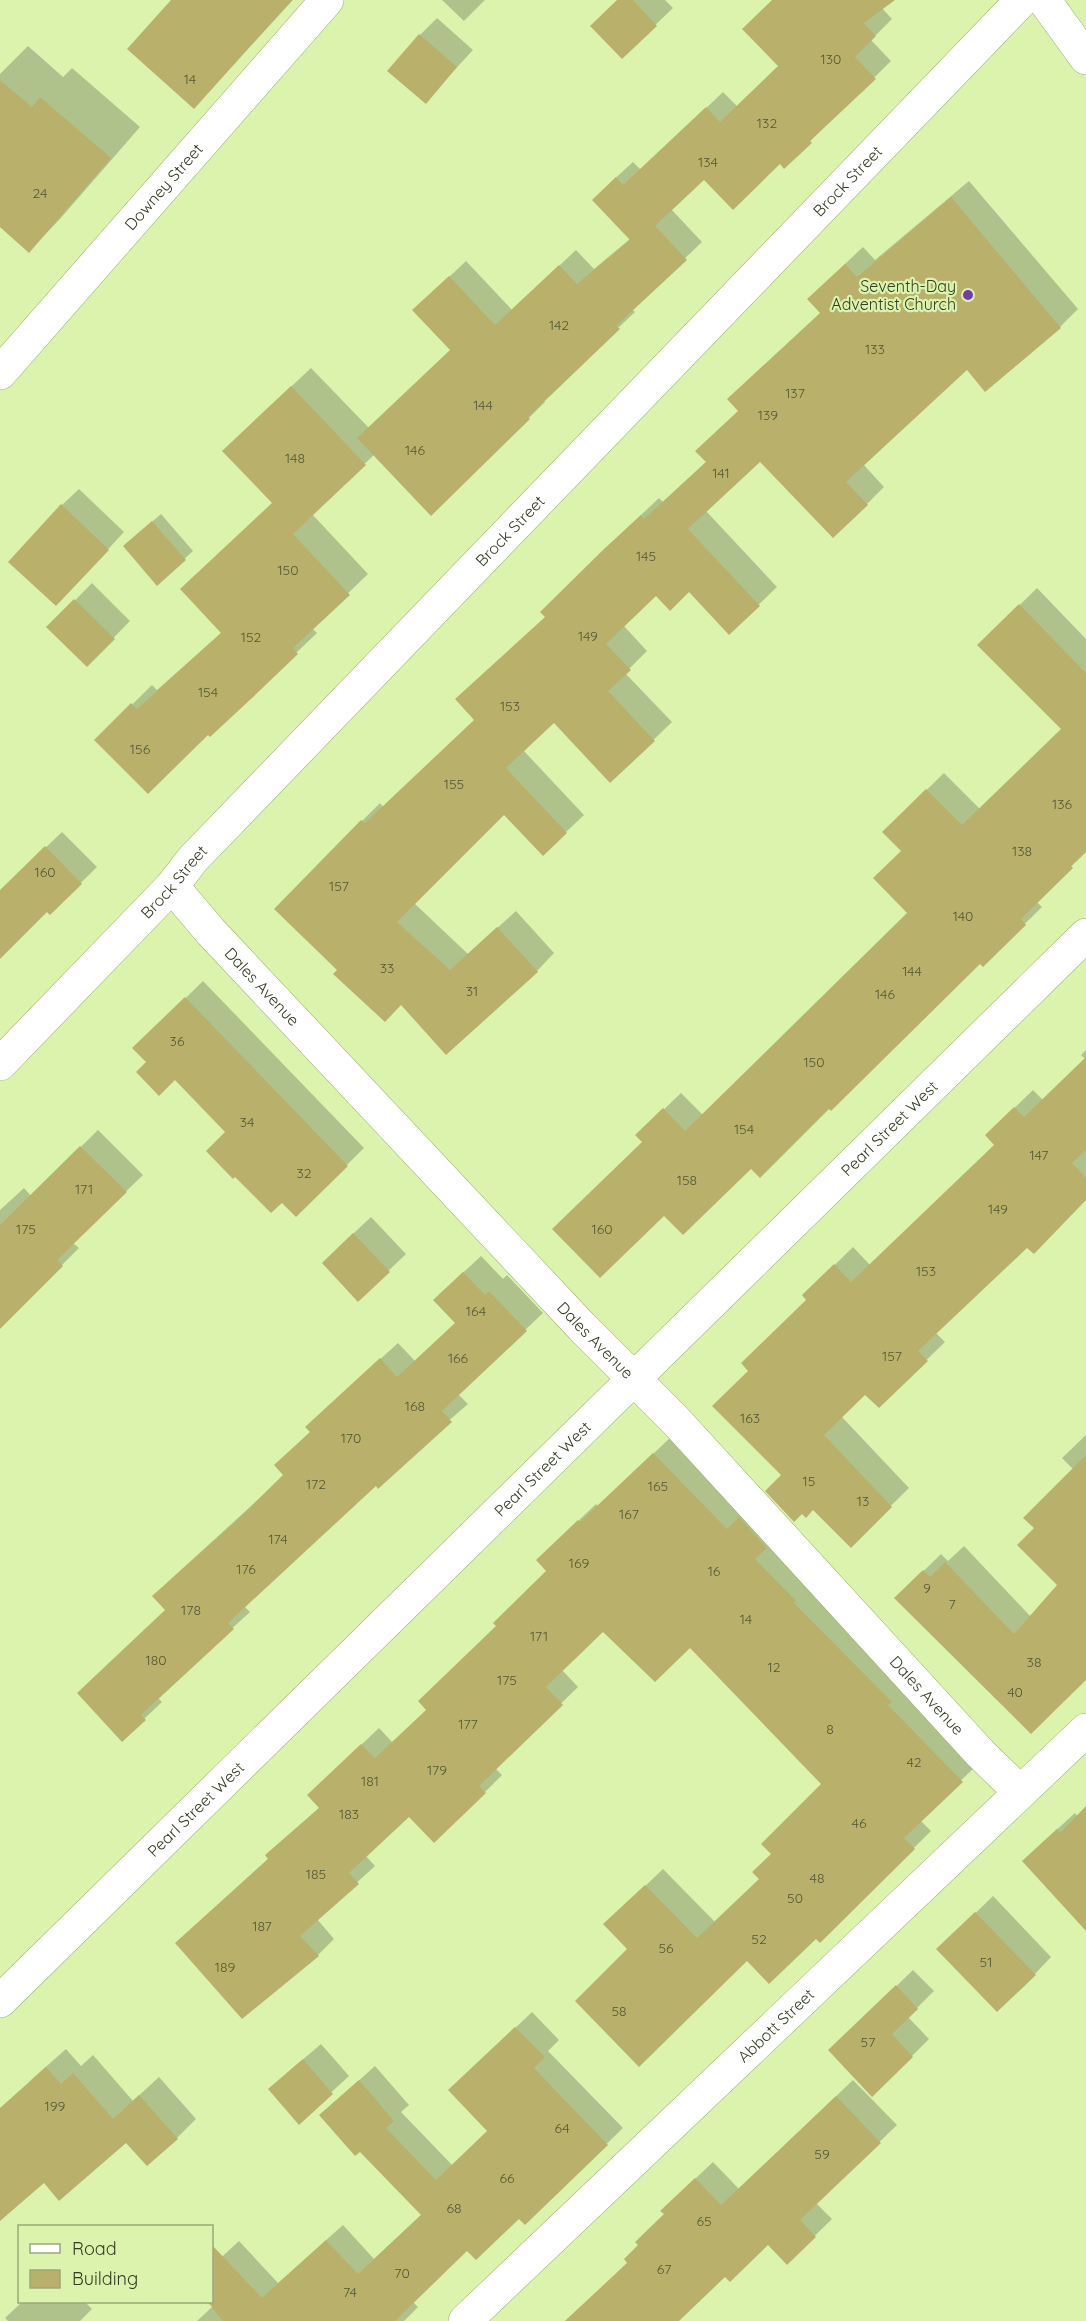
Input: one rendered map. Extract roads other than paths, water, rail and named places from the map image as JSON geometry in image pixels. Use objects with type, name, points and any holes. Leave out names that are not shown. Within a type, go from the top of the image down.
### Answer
[{"type":"street","name":"Downey Street","points":[[0,373],[327,0]]},
{"type":"street","name":"Brock Street","points":[[0,1064],[172,886],[193,859],[1022,0]]},
{"type":"street","points":[[1044,0],[1086,58]]},
{"type":"street","name":"Dales Avenue","points":[[172,886],[211,932],[582,1327],[634,1377],[973,1745],[1020,1792]]},
{"type":"street","name":"Pearl Street West","points":[[0,2001],[1086,935]]},
{"type":"street","name":"Abbott Street","points":[[465,2321],[1086,1730]]},
{"type":"place","name":"Seventh-Day Adventist Church","points":[[968,295]]}]
